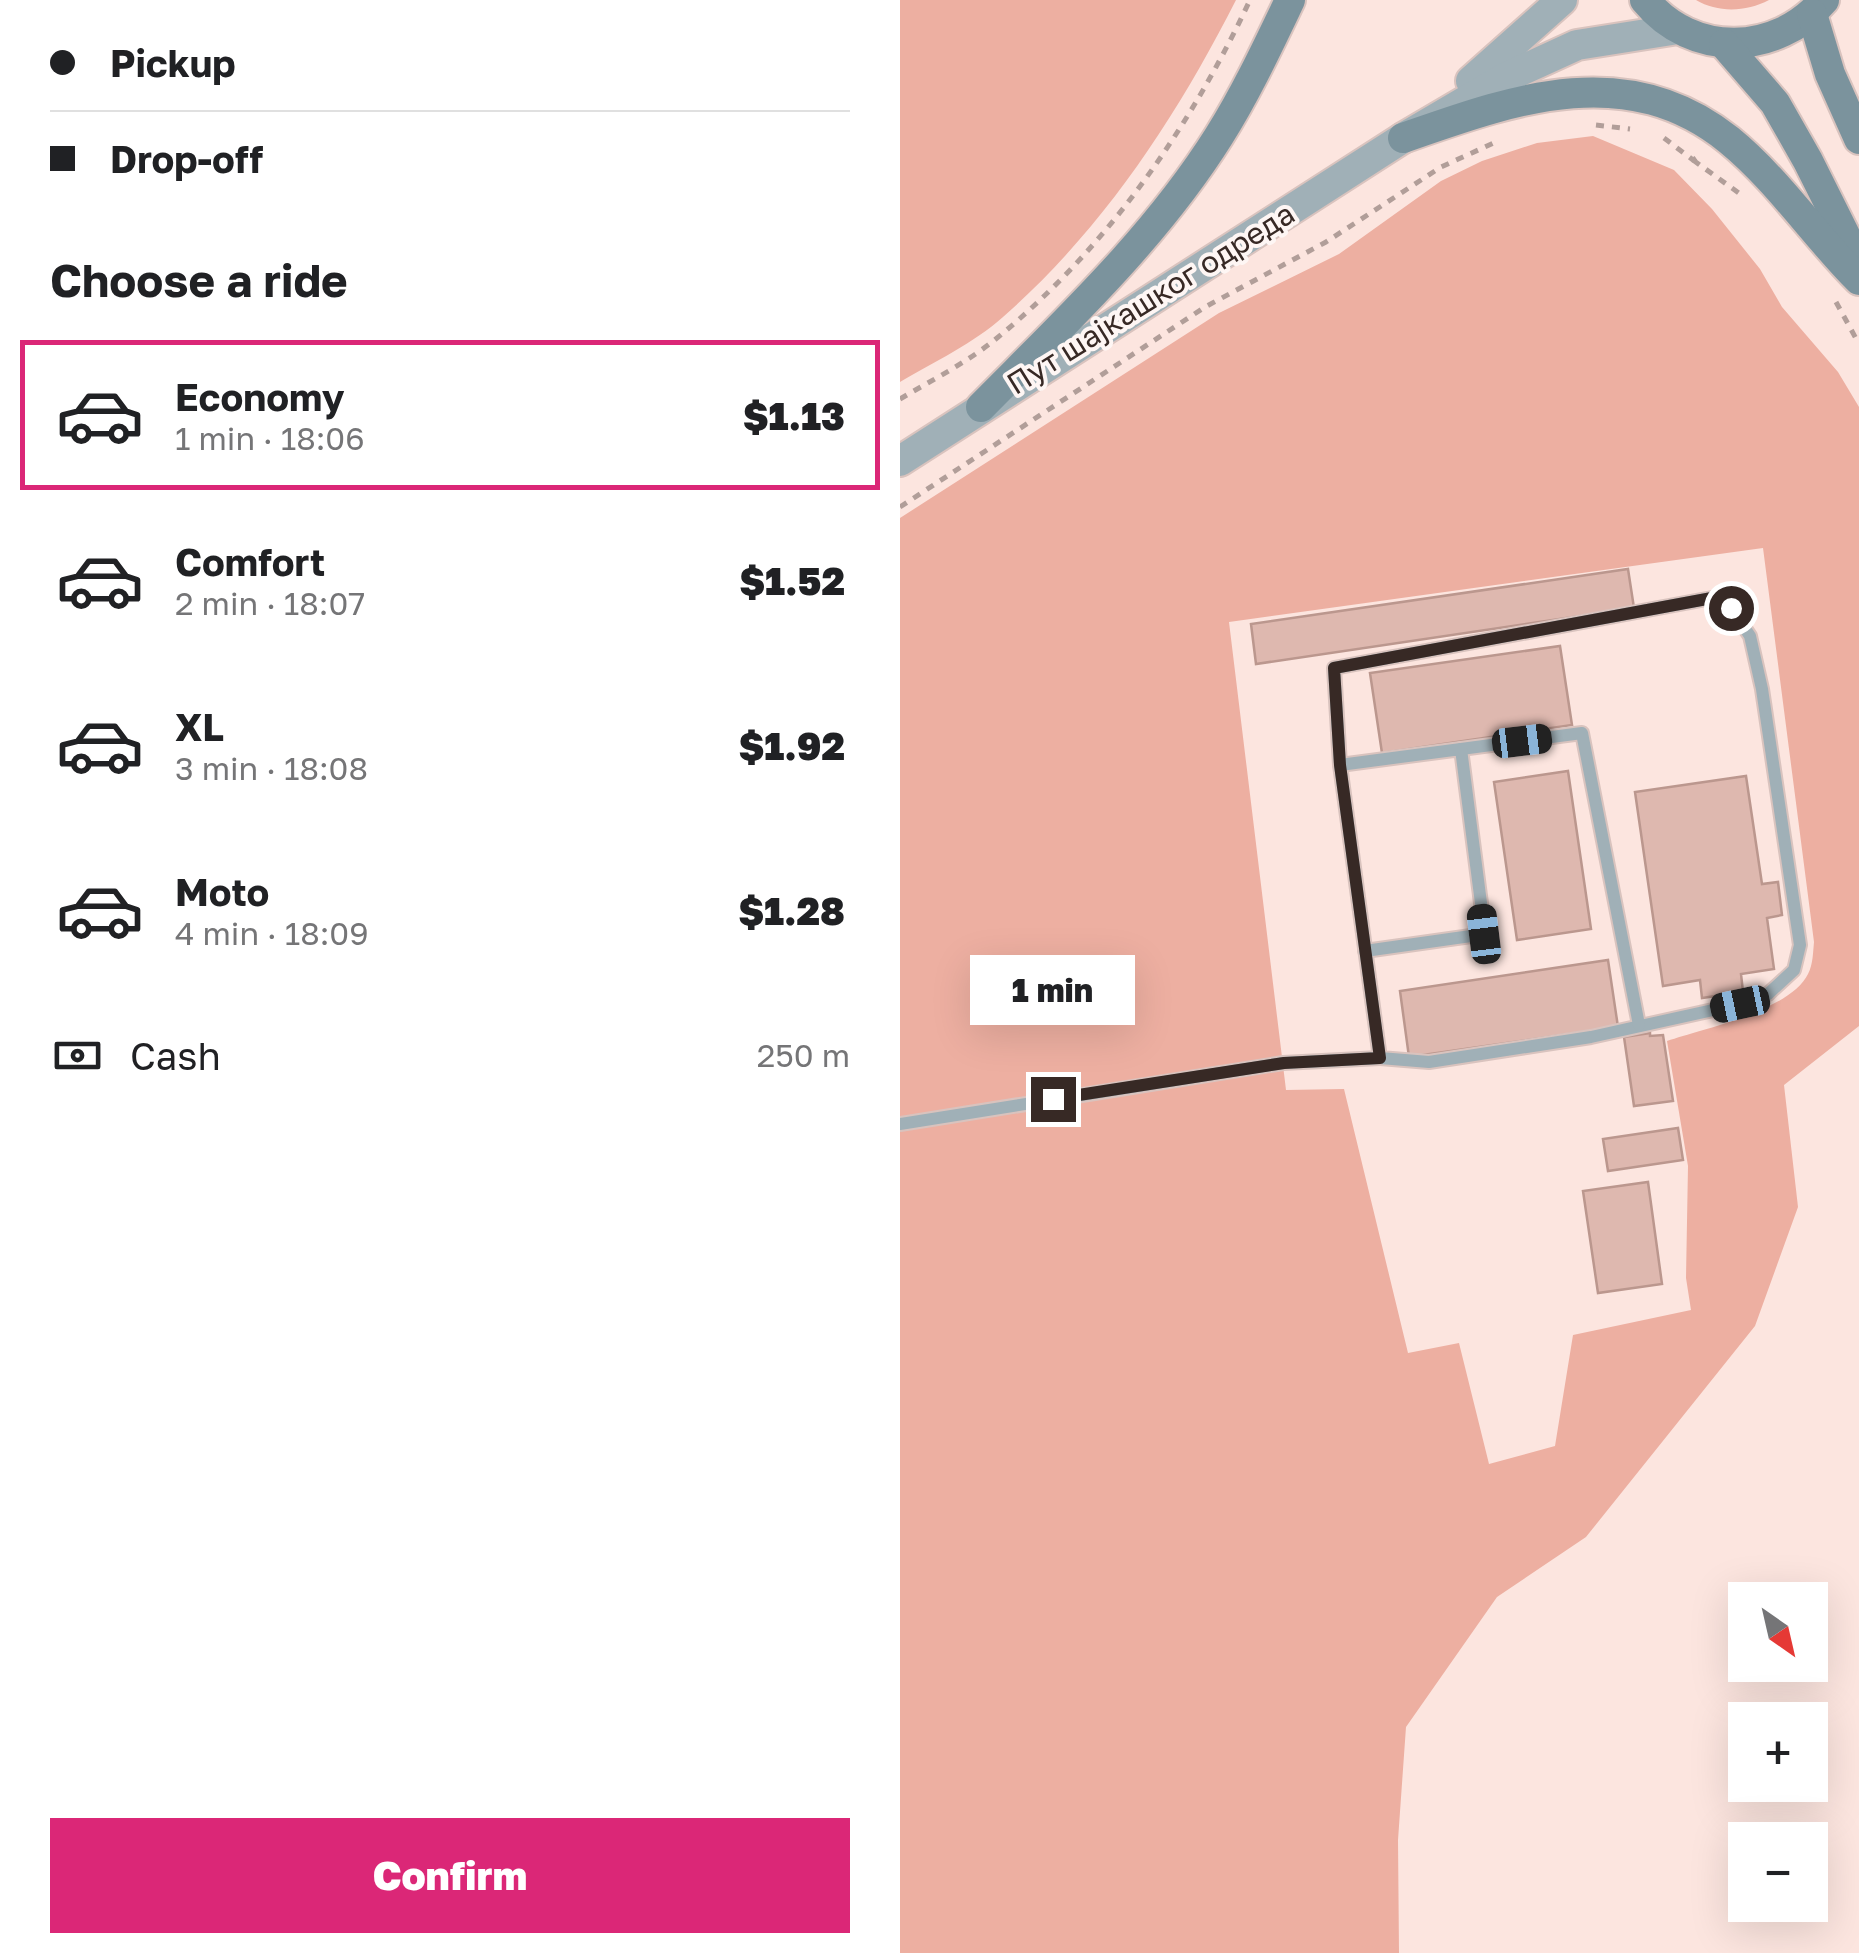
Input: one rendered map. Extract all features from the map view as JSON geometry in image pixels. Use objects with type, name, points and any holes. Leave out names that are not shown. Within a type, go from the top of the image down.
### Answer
[{"type":"main road","points":[[982,406],[1093,293],[1170,203],[1218,137],[1290,0]]},
{"type":"main road","points":[[1645,0],[1678,29],[1724,44],[1744,44],[1781,35],[1818,7],[1830,74],[1859,138]]},
{"type":"main road","points":[[1724,44],[1775,103],[1859,263]]},
{"type":"main road","points":[[1403,138],[1500,104],[1590,90],[1653,100],[1728,139],[1764,173],[1859,280]]},
{"type":"street","name":"Пут шајкашког одреда","points":[[1403,138],[1562,0]]},
{"type":"street","name":"Пут шајкашког одреда","points":[[900,461],[1403,138],[1504,78],[1577,44],[1678,29]]},
{"type":"lane","points":[[900,1124],[1284,1063],[1380,1058],[1429,1062],[1592,1037],[1740,1004],[1768,994],[1794,970],[1800,945],[1762,689],[1750,636],[1731,608],[1712,598],[1334,668],[1340,765],[1380,1058]]},
{"type":"lane","points":[[1340,765],[1582,733],[1640,1025]]},
{"type":"lane","points":[[1364,951],[1484,934],[1460,749]]},
{"type":"path","points":[[900,399],[995,340],[1063,276],[1135,195],[1217,72],[1250,0]]},
{"type":"path","points":[[1590,125],[1639,130]]},
{"type":"path","points":[[1655,132],[1753,204]]},
{"type":"path","points":[[900,507],[1205,307],[1326,242],[1441,167],[1513,134]]},
{"type":"path","points":[[1693,160],[1728,139]]},
{"type":"path","points":[[1834,298],[1859,344]]},
{"type":"shaded area","points":[[900,0],[1236,0],[1188,87],[1135,170],[1073,247],[992,326],[900,382]]},
{"type":"shaded area","points":[[1696,0],[1769,0],[1732,9]]},
{"type":"shaded area","points":[[1593,136],[1674,170],[1712,209],[1760,269],[1782,307],[1838,372],[1859,407],[1859,1026],[1784,1085],[1798,1207],[1755,1326],[1586,1537],[1497,1597],[1406,1727],[1398,1840],[1399,1953],[900,1953],[900,518],[1219,313],[1339,254],[1441,181],[1482,161],[1537,143]],"holes":[[[1763,548],[1814,942],[1808,974],[1784,998],[1745,1016],[1667,1041],[1688,1166],[1686,1278],[1691,1310],[1573,1335],[1555,1446],[1489,1464],[1459,1343],[1408,1353],[1344,1089],[1286,1090],[1229,622]]]},
{"type":"building","points":[[1628,569],[1634,608],[1256,664],[1251,624]]},
{"type":"building","points":[[1560,646],[1572,725],[1382,753],[1370,673]]},
{"type":"building","points":[[1568,771],[1591,929],[1517,940],[1494,782]]},
{"type":"building","points":[[1746,776],[1762,884],[1778,882],[1782,915],[1767,918],[1774,969],[1741,974],[1743,992],[1702,998],[1700,980],[1663,986],[1635,792]]},
{"type":"building","points":[[1608,960],[1618,1027],[1409,1057],[1400,991]]},
{"type":"building","points":[[1663,1035],[1673,1101],[1634,1106],[1624,1037]]},
{"type":"building","points":[[1678,1128],[1683,1160],[1608,1171],[1603,1139]]},
{"type":"building","points":[[1648,1182],[1662,1284],[1598,1293],[1583,1191]]},
{"type":"route","points":[[1053,1099],[1284,1063],[1380,1058],[1340,765],[1334,668],[1712,598],[1731,608]]}]
